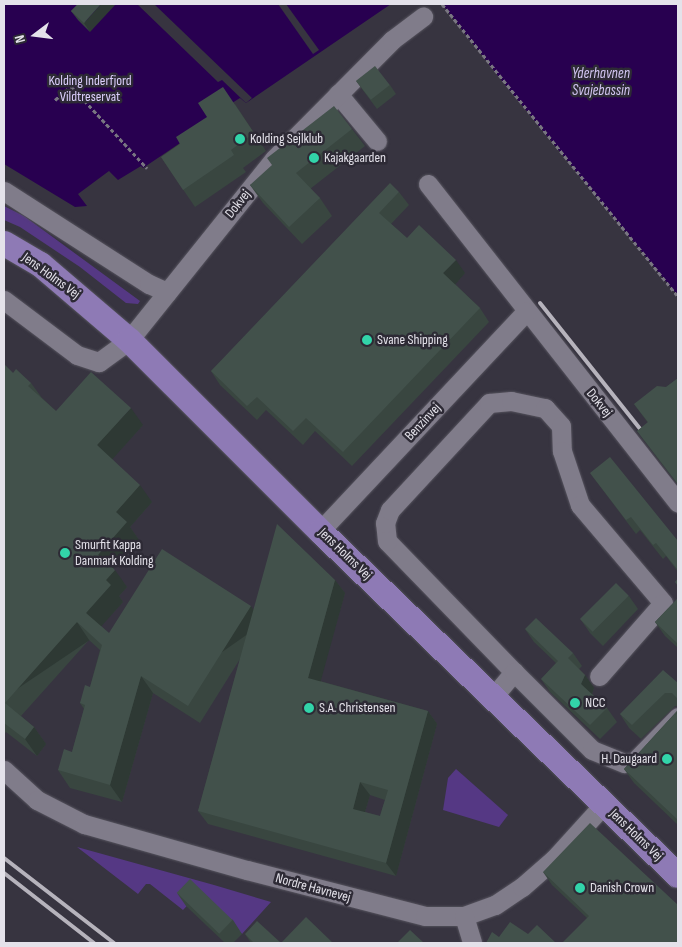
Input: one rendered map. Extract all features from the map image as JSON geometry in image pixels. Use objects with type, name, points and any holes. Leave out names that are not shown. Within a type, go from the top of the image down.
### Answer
[{"type":"main road","name":"Jens Holms Vej","points":[[4,243],[40,264],[129,340],[320,531],[678,875]]},
{"type":"street","name":"Dokvej","points":[[4,300],[77,355],[99,362],[129,340],[274,159],[392,40],[423,17]]},
{"type":"street","points":[[338,94],[377,141]]},
{"type":"street","name":"Dokvej","points":[[428,184],[526,312],[678,503]]},
{"type":"street","points":[[4,191],[149,284],[167,292]]},
{"type":"street","name":"Benzinvej","points":[[320,531],[526,312]]},
{"type":"street","points":[[599,676],[663,603],[580,505],[562,452],[561,426],[545,408],[512,401],[489,403],[390,510],[385,523],[387,541],[592,750],[625,763],[634,762],[678,717]]},
{"type":"street","points":[[493,697],[514,672]]},
{"type":"street","name":"Nordre Havnevej","points":[[4,770],[38,800],[84,824],[426,916],[464,916],[495,905],[522,888],[554,859],[604,804]]},
{"type":"street","points":[[464,916],[472,943]]},
{"type":"path","points":[[442,4],[678,296]]},
{"type":"path","points":[[55,100],[71,86],[147,168]]},
{"type":"shaded area","points":[[4,206],[24,216],[140,301],[138,304],[126,303],[80,267],[20,227],[4,220]]},
{"type":"shaded area","points":[[456,769],[508,815],[499,827],[443,810],[448,778]]},
{"type":"shaded area","points":[[77,847],[271,902],[242,934],[199,893],[183,910],[150,884],[146,884],[138,894]]},
{"type":"water","name":"Kolding Inderfjord Vildtreservat","points":[[4,4],[391,4],[246,103],[240,98],[208,118],[207,125],[143,168],[141,166],[118,180],[109,171],[78,194],[87,206],[75,207],[4,164]]},
{"type":"water","name":"Yderhavnen Svajebassin","points":[[442,4],[678,4],[678,296],[499,77]]},
{"type":"pier","points":[[137,4],[154,4],[252,98],[246,103],[222,80],[218,82]]},
{"type":"pier","points":[[278,4],[286,4],[319,50],[313,54]]},
{"type":"building","points":[[78,4],[101,4],[84,23],[71,11]]},
{"type":"building","points":[[375,66],[390,85],[371,100],[356,81]]},
{"type":"building","points":[[223,87],[254,133],[231,150],[234,155],[183,190],[161,157],[180,144],[176,137],[207,117],[198,103]]},
{"type":"building","points":[[334,106],[352,129],[296,173],[320,198],[289,227],[250,185],[272,165],[267,158]]},
{"type":"building","name":"Svane Shipping","points":[[390,183],[399,192],[379,213],[407,238],[419,225],[456,260],[443,273],[480,308],[343,452],[306,418],[293,431],[257,397],[247,406],[211,371]]},
{"type":"building","name":"Smurfit Kappa Danmark Kolding","points":[[4,364],[13,373],[16,369],[31,383],[28,386],[56,411],[91,372],[131,408],[97,445],[140,485],[116,512],[127,522],[98,555],[115,570],[106,580],[111,585],[86,613],[109,633],[162,549],[251,606],[188,706],[141,676],[110,785],[58,770],[64,749],[72,752],[85,705],[80,703],[85,685],[90,687],[102,645],[77,622],[5,703],[34,727],[25,739],[4,723]]},
{"type":"building","points":[[678,378],[678,484],[637,431],[648,422],[634,404],[657,386],[666,387]]},
{"type":"building","points":[[610,457],[678,541],[678,570],[656,543],[653,545],[631,517],[626,520],[590,473]]},
{"type":"building","name":"S.A. Christensen","points":[[277,524],[335,580],[308,678],[428,711],[386,863],[198,811]],"holes":[[[360,782],[388,790],[380,816],[353,809]]]},
{"type":"building","points":[[616,583],[629,596],[593,632],[580,619]]},
{"type":"building","points":[[678,598],[678,644],[655,622]]},
{"type":"building","points":[[536,618],[573,653],[568,658],[585,675],[581,684],[607,708],[590,725],[541,679],[558,661],[525,629]]},
{"type":"building","points":[[663,670],[678,683],[678,699],[672,693],[665,693],[632,725],[620,714]]},
{"type":"building","points":[[678,704],[678,709],[675,716],[678,712],[678,820],[624,769],[677,711]]},
{"type":"building","name":"Danish Crown","points":[[590,823],[678,905],[678,943],[562,943],[589,916],[543,872]]},
{"type":"building","points":[[190,879],[232,920],[219,934],[177,893]]},
{"type":"building","points":[[306,917],[333,943],[281,943]]},
{"type":"building","points":[[257,921],[281,943],[254,943],[245,934]]},
{"type":"building","points":[[510,922],[528,934],[537,925],[556,943],[486,943],[492,932],[499,937]]},
{"type":"building","points":[[410,930],[424,943],[397,943]]},
{"type":"railway","points":[[540,303],[649,440]]},
{"type":"railway","points":[[4,858],[114,943]]},
{"type":"railway","points":[[4,873],[94,943]]},
{"type":"place","name":"Kolding Sejlklub","points":[[240,139]]},
{"type":"place","name":"Kajakgaarden","points":[[314,158]]},
{"type":"place","name":"Svane Shipping","points":[[367,340]]},
{"type":"place","name":"Smurfit Kappa Danmark Kolding","points":[[65,553]]},
{"type":"place","name":"NCC","points":[[575,703]]},
{"type":"place","name":"S.A. Christensen","points":[[309,708]]},
{"type":"place","name":"H. Daugaard","points":[[667,759]]},
{"type":"place","name":"Danish Crown","points":[[580,888]]}]
